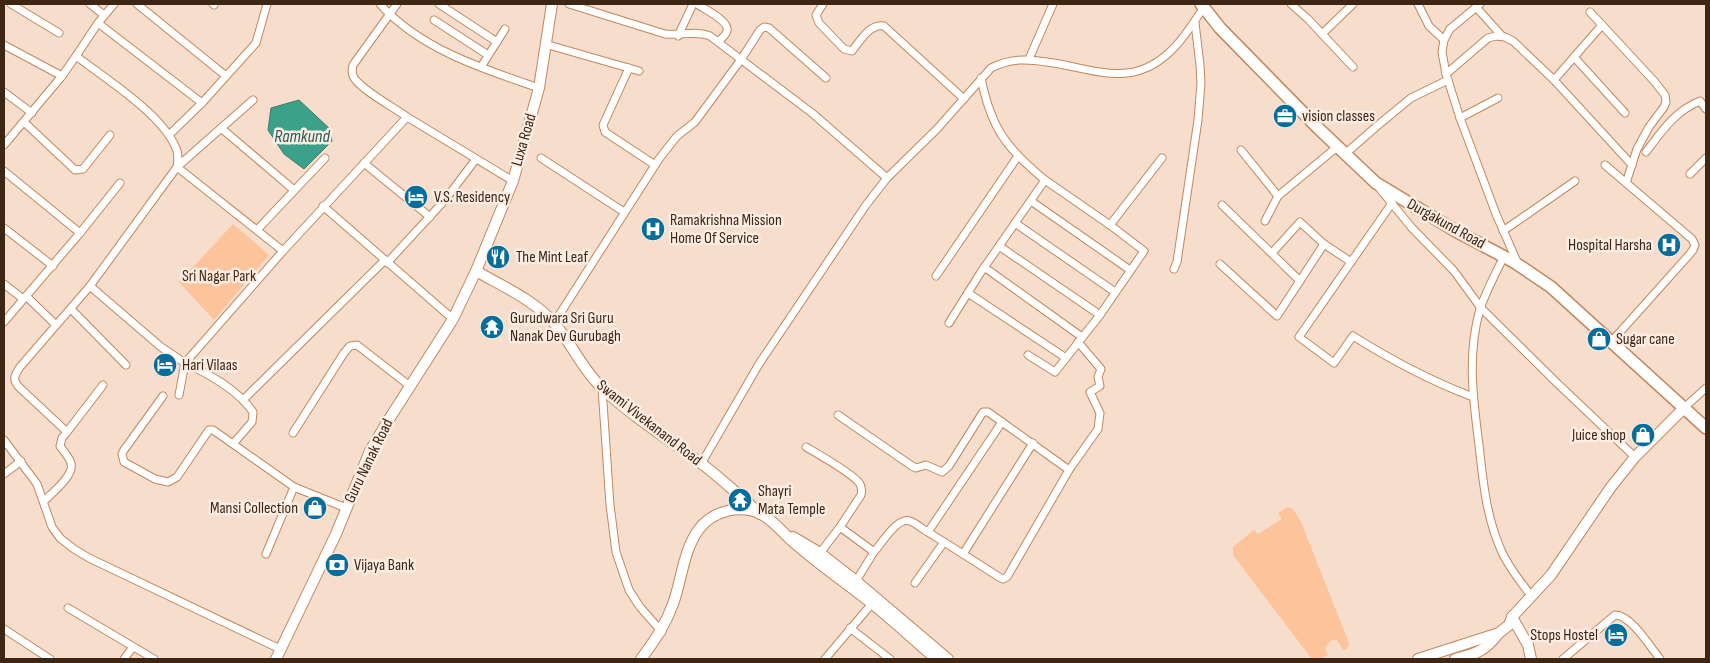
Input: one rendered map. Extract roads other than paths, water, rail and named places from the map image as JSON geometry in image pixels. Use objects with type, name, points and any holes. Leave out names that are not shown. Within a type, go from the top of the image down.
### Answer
[{"type":"main road","name":"Durgakund Road","points":[[1204,5],[1220,28],[1376,183],[1454,230],[1504,256],[1551,287],[1706,428]]},
{"type":"street","points":[[11,4],[58,34]]},
{"type":"street","points":[[90,4],[104,15]]},
{"type":"street","points":[[4,145],[62,76],[98,23],[114,4]]},
{"type":"street","points":[[137,4],[226,76]]},
{"type":"street","points":[[168,135],[202,103],[256,44],[267,4]]},
{"type":"street","points":[[380,4],[389,14],[432,44],[466,62],[539,88]]},
{"type":"street","points":[[397,4],[353,65],[353,76],[363,88],[513,181]]},
{"type":"street","points":[[439,4],[497,42]]},
{"type":"street","name":"Luxa Road","points":[[476,271],[513,181],[539,88],[552,4]]},
{"type":"street","points":[[571,4],[654,32],[678,36],[704,33],[719,41],[812,112],[887,178]]},
{"type":"street","points":[[678,36],[695,4],[720,19],[726,25],[728,29],[719,41]]},
{"type":"street","points":[[823,4],[816,15],[819,23],[844,49],[852,51],[872,28],[878,25],[884,26],[964,99]]},
{"type":"street","points":[[1029,59],[1053,4]]},
{"type":"street","points":[[1291,4],[1308,19],[1353,67]]},
{"type":"street","points":[[1322,34],[1352,4]]},
{"type":"street","points":[[1418,4],[1430,26],[1444,40]]},
{"type":"street","points":[[701,464],[759,364],[866,205],[887,178],[937,129],[981,78],[1002,62],[1029,59],[1111,73],[1137,71],[1161,60],[1175,49],[1195,23],[1204,5]]},
{"type":"street","points":[[1518,265],[1460,118],[1447,77],[1442,52],[1444,40],[1450,29],[1478,5],[1502,36],[1513,41],[1554,80],[1632,165]]},
{"type":"street","points":[[1590,12],[1654,82],[1664,95],[1666,102],[1643,137],[1626,183]]},
{"type":"street","points":[[434,20],[488,55]]},
{"type":"street","points":[[98,23],[202,103]]},
{"type":"street","points":[[1174,269],[1177,262],[1198,120],[1201,83],[1195,23]]},
{"type":"street","points":[[1554,80],[1602,25]]},
{"type":"street","points":[[554,323],[655,165],[677,136],[696,122],[760,30],[764,27],[769,28],[826,78]]},
{"type":"street","points":[[481,67],[505,29]]},
{"type":"street","points":[[1265,221],[1278,196],[1377,126],[1411,98],[1447,77],[1488,38],[1502,36]]},
{"type":"street","points":[[545,44],[639,71]]},
{"type":"street","points":[[4,45],[62,76]]},
{"type":"street","points":[[76,56],[144,109],[168,135],[178,156],[177,167]]},
{"type":"street","points":[[1574,57],[1625,114]]},
{"type":"street","points":[[629,68],[602,125],[605,132],[655,165]]},
{"type":"street","points":[[981,78],[992,120],[999,133],[1018,156],[1046,180],[1144,251],[1100,315],[1055,372],[1028,355]]},
{"type":"street","points":[[4,92],[32,113]]},
{"type":"street","points":[[1460,118],[1498,98]]},
{"type":"street","points":[[66,432],[14,382],[20,367],[90,286],[177,167],[253,100]]},
{"type":"street","points":[[1646,152],[1674,116],[1689,105],[1700,100],[1706,109]]},
{"type":"street","points":[[179,395],[185,363],[323,206],[407,116]]},
{"type":"street","points":[[24,122],[75,170],[82,169],[110,135]]},
{"type":"street","points":[[221,128],[294,190]]},
{"type":"street","points":[[1241,150],[1278,196]]},
{"type":"street","points":[[936,276],[1018,156]]},
{"type":"street","points":[[257,230],[325,158]]},
{"type":"street","points":[[541,158],[624,212]]},
{"type":"street","points":[[1110,225],[1162,158]]},
{"type":"street","points":[[1690,174],[1706,158]]},
{"type":"street","points":[[242,400],[386,262],[455,188],[476,159]]},
{"type":"street","points":[[364,163],[430,216]]},
{"type":"street","points":[[1605,165],[1692,239],[1695,245],[1694,250],[1612,341]]},
{"type":"street","points":[[177,167],[283,251]]},
{"type":"street","points":[[4,171],[80,233]]},
{"type":"street","points":[[950,323],[984,267],[1046,180]]},
{"type":"street","points":[[1504,231],[1575,181]]},
{"type":"street","points":[[4,322],[120,183]]},
{"type":"street","points":[[1376,183],[1412,228],[1454,271],[1481,308],[1634,457]]},
{"type":"street","points":[[1031,202],[1130,270]]},
{"type":"street","points":[[1392,203],[1299,337],[1334,363],[1353,336],[1394,361],[1473,397]]},
{"type":"street","points":[[1222,205],[1300,281]]},
{"type":"street","points":[[323,206],[453,319]]},
{"type":"street","points":[[1272,253],[1300,222],[1324,244],[1351,262]]},
{"type":"street","points":[[1015,223],[1115,292]]},
{"type":"street","points":[[4,228],[52,266]]},
{"type":"street","points":[[1220,264],[1277,316],[1324,244]]},
{"type":"street","points":[[999,246],[1100,315]]},
{"type":"street","points":[[1504,256],[1481,308],[1473,344],[1473,397],[1489,520],[1501,551],[1532,598]]},
{"type":"street","points":[[856,581],[874,552],[894,527],[903,521],[910,521],[999,577],[1007,577],[1069,470],[1098,429],[1100,413],[1090,392],[1100,386],[1098,377],[1101,370],[1080,340],[984,267]]},
{"type":"street","name":"Swami Vivekanand Road","points":[[476,271],[532,304],[554,323],[590,375],[602,388],[662,437],[723,480],[760,514]]},
{"type":"street","name":"Guru Nanak Road","points":[[278,654],[319,570],[370,451],[453,319],[476,271]]},
{"type":"street","points":[[4,284],[24,297],[56,325]]},
{"type":"street","points":[[90,286],[161,347],[185,363],[214,378],[242,400],[253,412],[252,422],[233,444]]},
{"type":"street","points":[[968,293],[1066,358]]},
{"type":"street","points":[[70,309],[126,364]]},
{"type":"street","points":[[293,433],[350,346],[357,345],[410,386]]},
{"type":"street","points":[[44,501],[66,478],[71,469],[70,462],[60,446],[62,438],[103,385]]},
{"type":"street","points":[[602,388],[610,505],[616,552],[629,590],[640,607],[662,632]]},
{"type":"street","points":[[1418,659],[1499,633],[1509,626],[1512,617],[1552,575],[1634,457],[1706,388]]},
{"type":"street","points":[[163,396],[124,450],[122,454],[124,462],[155,479],[168,482],[177,477],[209,430],[214,430],[294,486],[346,508]]},
{"type":"street","points":[[838,415],[912,466],[916,468],[926,465],[942,472],[946,470],[983,412],[988,412],[1069,470]]},
{"type":"street","points":[[928,532],[1002,422]]},
{"type":"street","points":[[4,440],[37,484],[52,527],[60,538],[74,549],[278,654]]},
{"type":"street","points":[[963,554],[1032,443]]},
{"type":"street","points":[[806,446],[858,481],[862,491],[840,527],[820,553]]},
{"type":"street","points":[[4,474],[20,461]]},
{"type":"street","points":[[266,554],[294,486]]},
{"type":"street","points":[[641,659],[662,632],[673,604],[688,547],[700,529],[712,516],[728,510],[741,510],[760,514],[771,520],[796,545],[874,600],[948,659]]},
{"type":"street","points":[[840,527],[874,552]]},
{"type":"street","points":[[786,533],[820,553],[856,581],[936,659]]},
{"type":"street","points":[[915,583],[944,542]]},
{"type":"street","points":[[826,659],[874,600]]},
{"type":"street","points":[[68,608],[154,659]]},
{"type":"street","points":[[1563,659],[1615,615],[1620,614],[1629,620],[1660,659]]},
{"type":"street","points":[[1512,617],[1528,645],[1531,659]]},
{"type":"street","points":[[850,628],[890,659]]},
{"type":"street","points":[[4,630],[46,658]]},
{"type":"street","points":[[1455,659],[1477,653],[1489,646],[1499,633]]},
{"type":"street","points":[[124,659],[133,647]]},
{"type":"water","name":"Ramkund","points":[[299,100],[330,129],[332,141],[304,169],[284,154],[268,130],[271,108]]},
{"type":"place","name":"vision classes","points":[[1285,116]]},
{"type":"place","name":"V.S. Residency","points":[[416,197]]},
{"type":"place","name":"Ramakrishna Mission Home Of Service","points":[[653,229]]},
{"type":"place","name":"Hospital Harsha","points":[[1669,245]]},
{"type":"place","name":"The Mint Leaf","points":[[498,257]]},
{"type":"place","name":"Gurudwara Sri Guru Nanak Dev Gurubagh","points":[[492,327]]},
{"type":"place","name":"Sugar cane","points":[[1599,339]]},
{"type":"place","name":"Hari Vilaas","points":[[165,365]]},
{"type":"place","name":"Juice shop","points":[[1643,435]]},
{"type":"place","name":"Shayri Mata Temple","points":[[740,500]]},
{"type":"place","name":"Mansi Collection","points":[[315,508]]},
{"type":"place","name":"Vijaya Bank","points":[[337,565]]},
{"type":"place","name":"Stops Hostel","points":[[1616,635]]},
{"type":"park label","name":"Sri Nagar Park","points":[[219,276]]}]
